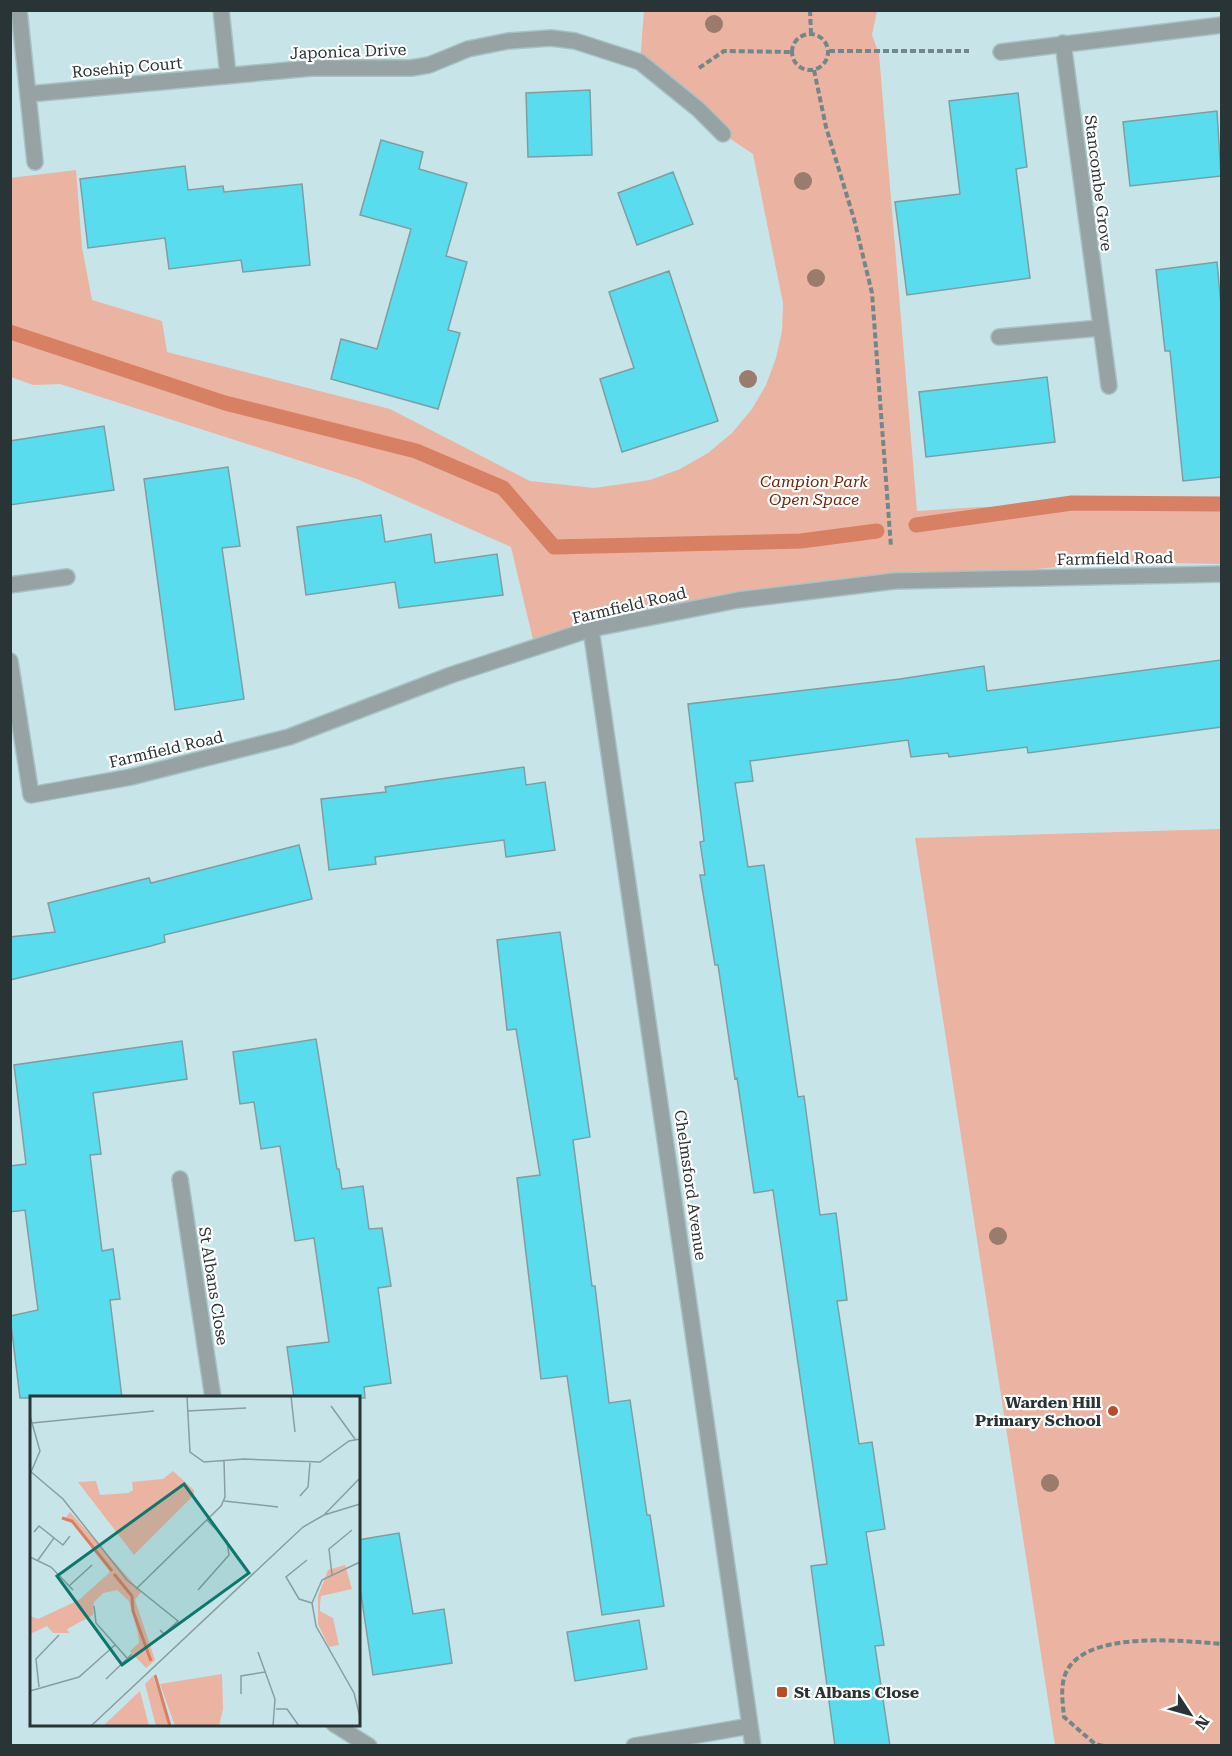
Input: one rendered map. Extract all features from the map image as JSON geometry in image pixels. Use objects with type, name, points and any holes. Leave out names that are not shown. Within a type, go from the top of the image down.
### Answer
[{"type":"street","points":[[19,10],[35,162]]},
{"type":"street","points":[[222,10],[228,75]]},
{"type":"street","points":[[1001,51],[1221,25]]},
{"type":"street","name":"Japonica Drive","points":[[228,75],[312,68],[411,68],[429,64],[468,49],[508,40],[551,38],[575,41],[640,62],[672,86],[723,134]]},
{"type":"street","name":"Stancombe Grove","points":[[1063,43],[1109,386]]},
{"type":"street","name":"Rosehip Court","points":[[29,94],[228,75]]},
{"type":"street","points":[[999,337],[1100,328]]},
{"type":"street","name":"Farmfield Road","points":[[10,661],[31,795],[131,777],[290,737],[452,675],[591,629],[738,600],[894,580],[1221,574]]},
{"type":"street","points":[[10,585],[68,577]]},
{"type":"street","name":"Chelmsford Avenue","points":[[591,629],[753,1746]]},
{"type":"street","name":"St Albans Close","points":[[180,1179],[213,1396]]},
{"type":"street","points":[[336,1726],[369,1746]]},
{"type":"street","points":[[634,1746],[750,1726]]},
{"type":"path","points":[[810,10],[811,33]]},
{"type":"path","points":[[811,33],[823,39],[828,51],[824,63],[814,70],[804,69],[795,62],[792,52],[794,42],[801,35],[811,33]]},
{"type":"path","points":[[672,86],[724,51],[792,52]]},
{"type":"path","points":[[828,51],[1001,51]]},
{"type":"path","points":[[814,70],[826,127],[854,219],[872,293],[894,580]]},
{"type":"path","points":[[1103,1746],[1086,1737],[1064,1717],[1062,1693],[1065,1674],[1077,1659],[1109,1644],[1152,1640],[1221,1644]]},
{"type":"green space","name":"Campion Park Open Space","points":[[644,11],[877,11],[872,35],[879,54],[917,511],[979,507],[1221,505],[1221,564],[1114,562],[923,579],[738,600],[535,648],[511,547],[357,479],[60,384],[33,385],[11,377],[10,178],[76,170],[82,247],[92,300],[162,321],[167,352],[390,409],[530,481],[594,488],[650,480],[680,469],[708,453],[732,433],[752,409],[766,385],[776,358],[782,331],[783,303],[753,154],[723,134],[640,62]]},
{"type":"green space","name":"Warden Hill Primary School","points":[[1221,829],[1221,1745],[1055,1745],[915,838]]},
{"type":"building","points":[[590,90],[592,155],[528,157],[526,93]]},
{"type":"building","points":[[1018,93],[1027,167],[1016,169],[1030,278],[907,295],[895,202],[960,194],[949,101]]},
{"type":"building","points":[[1217,111],[1221,176],[1130,186],[1123,122]]},
{"type":"building","points":[[381,140],[423,152],[419,169],[467,183],[446,256],[467,262],[448,330],[460,333],[438,409],[331,379],[341,339],[377,349],[411,229],[360,215]]},
{"type":"building","points":[[185,166],[188,190],[223,186],[224,192],[302,184],[310,265],[243,272],[241,260],[169,269],[165,238],[88,248],[80,179]]},
{"type":"building","points":[[673,172],[693,224],[637,245],[618,193]]},
{"type":"building","points":[[1217,262],[1221,305],[1221,477],[1183,481],[1170,351],[1165,351],[1156,270]]},
{"type":"building","points":[[669,271],[718,421],[622,452],[600,379],[634,368],[609,292]]},
{"type":"building","points":[[1047,377],[1055,442],[926,457],[919,392]]},
{"type":"building","points":[[104,426],[114,490],[10,505],[10,441]]},
{"type":"building","points":[[228,467],[240,546],[222,548],[244,699],[175,710],[144,479]]},
{"type":"building","points":[[381,515],[385,542],[431,534],[435,563],[497,554],[503,595],[399,608],[395,582],[306,595],[297,527]]},
{"type":"building","points":[[1221,660],[1221,727],[1028,753],[1027,747],[949,757],[948,753],[911,757],[908,740],[750,761],[753,781],[735,783],[748,867],[764,865],[798,1097],[804,1096],[820,1215],[836,1213],[847,1300],[837,1301],[859,1444],[872,1442],[885,1529],[866,1532],[884,1645],[875,1646],[890,1746],[835,1746],[811,1566],[827,1564],[773,1190],[754,1193],[718,965],[715,965],[700,875],[705,875],[700,842],[704,841],[688,704],[900,679],[984,666],[987,691]]},
{"type":"building","points":[[524,767],[526,785],[545,782],[555,850],[506,857],[504,840],[375,857],[376,864],[329,870],[321,799],[386,792],[385,787]]},
{"type":"building","points":[[299,845],[312,899],[164,935],[165,942],[151,946],[10,980],[10,937],[55,932],[48,903],[149,878],[151,883]]},
{"type":"building","points":[[560,932],[590,1137],[573,1140],[592,1286],[595,1286],[609,1403],[630,1400],[647,1515],[650,1515],[664,1606],[602,1615],[567,1376],[541,1379],[517,1178],[540,1175],[516,1029],[507,1030],[497,940]]},
{"type":"building","points":[[316,1039],[342,1189],[363,1186],[369,1229],[382,1228],[391,1286],[378,1288],[391,1383],[364,1387],[365,1398],[360,1398],[360,1396],[294,1396],[287,1347],[329,1342],[314,1238],[295,1241],[280,1146],[261,1149],[254,1102],[240,1104],[233,1052]]},
{"type":"building","points":[[182,1041],[187,1079],[93,1093],[101,1154],[90,1155],[102,1251],[113,1249],[120,1299],[110,1300],[122,1396],[30,1396],[30,1398],[20,1398],[10,1316],[38,1310],[25,1210],[10,1212],[10,1166],[26,1164],[14,1065]]},
{"type":"building","points":[[399,1533],[413,1614],[444,1609],[452,1663],[373,1675],[360,1587],[360,1540]]},
{"type":"building","points":[[639,1620],[647,1669],[575,1681],[567,1632]]},
{"type":"waterway","points":[[10,332],[225,403],[416,451],[503,488],[554,547],[801,541],[877,531]]},
{"type":"waterway","points":[[916,525],[1072,503],[1222,504]]},
{"type":"place","name":"Warden Hill Primary School","points":[[1113,1411]]},
{"type":"place","name":"St Albans Close","points":[[782,1692]]}]
